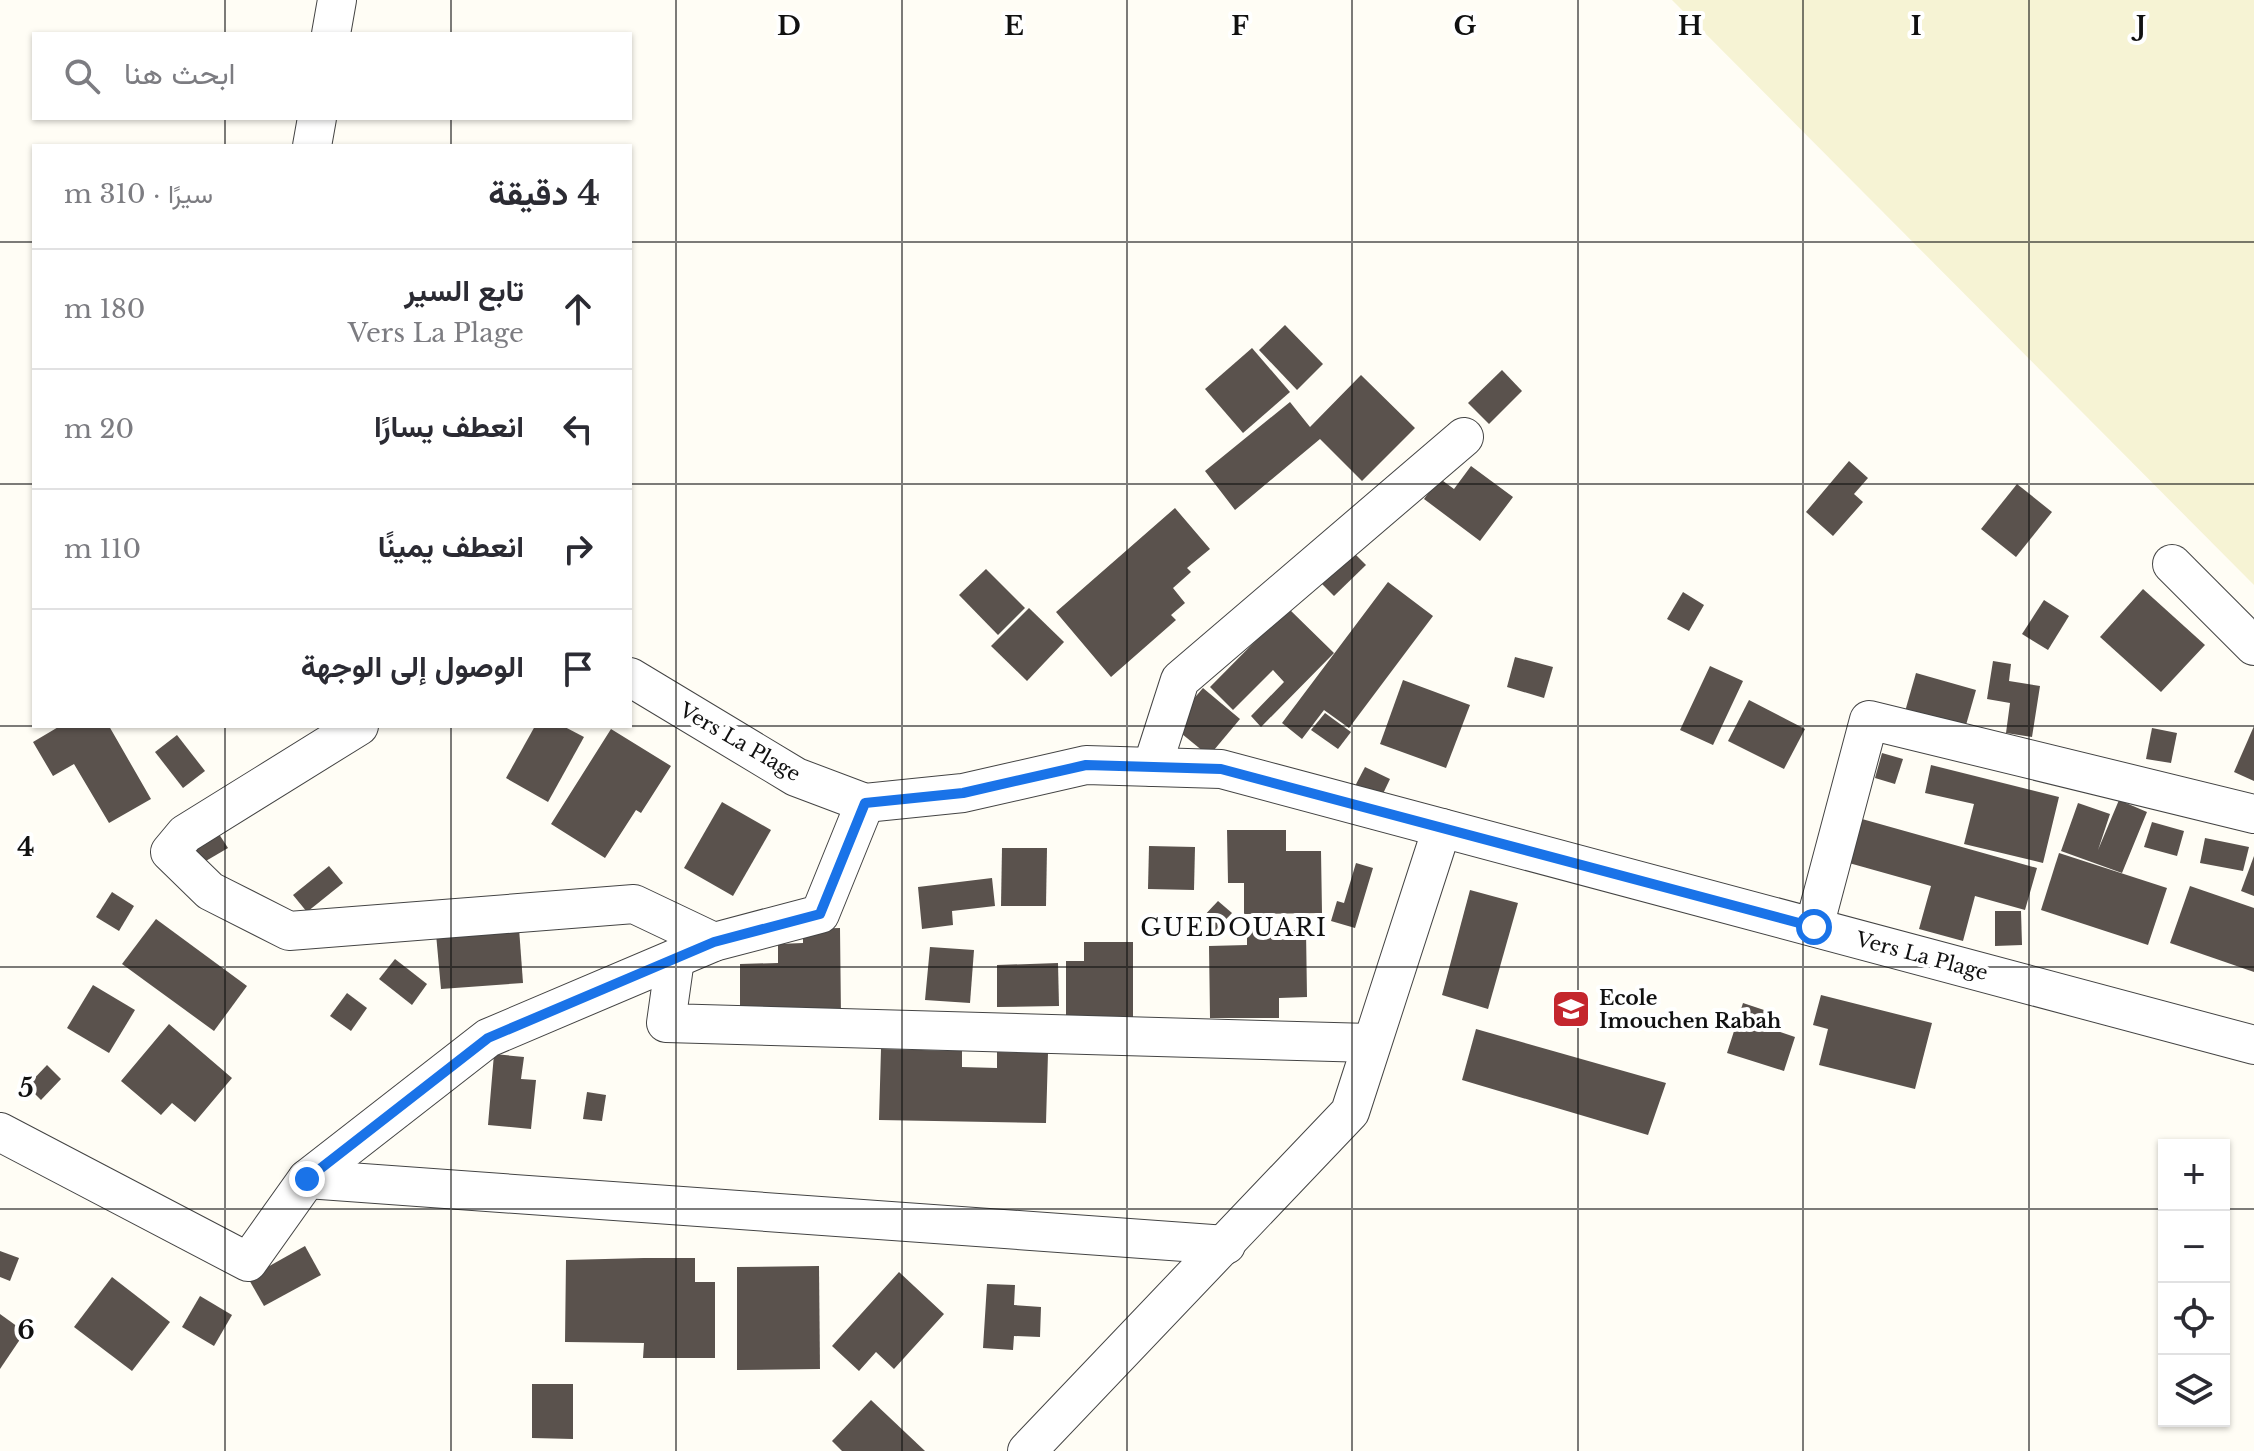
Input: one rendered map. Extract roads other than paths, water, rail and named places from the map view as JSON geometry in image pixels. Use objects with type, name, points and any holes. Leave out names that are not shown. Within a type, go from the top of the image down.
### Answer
[{"type":"street","points":[[331,32],[337,0]]},
{"type":"street","points":[[312,144],[317,120]]},
{"type":"street","points":[[1152,767],[1180,680],[1464,437]]},
{"type":"street","points":[[2172,564],[2254,646]]},
{"type":"street","name":"Vers La Plage","points":[[632,678],[796,777],[865,803],[963,793],[1086,765],[1221,769],[2254,1045]]},
{"type":"street","points":[[1814,927],[1869,720],[2254,814]]},
{"type":"street","points":[[356,728],[185,834],[170,852],[210,891],[289,931],[634,904],[714,942]]},
{"type":"street","points":[[0,1132],[248,1262],[307,1179],[488,1038],[714,942],[820,914],[865,803]]},
{"type":"street","points":[[1027,1451],[1350,1112],[1442,828]]},
{"type":"street","points":[[675,959],[666,1023],[1370,1043]]},
{"type":"street","points":[[307,1179],[1226,1245]]},
{"type":"place","name":"Ecole Imouchen Rabah","points":[[1571,1009]]},
{"type":"district","name":"GUEDOUARI","points":[[1234,928]]}]
